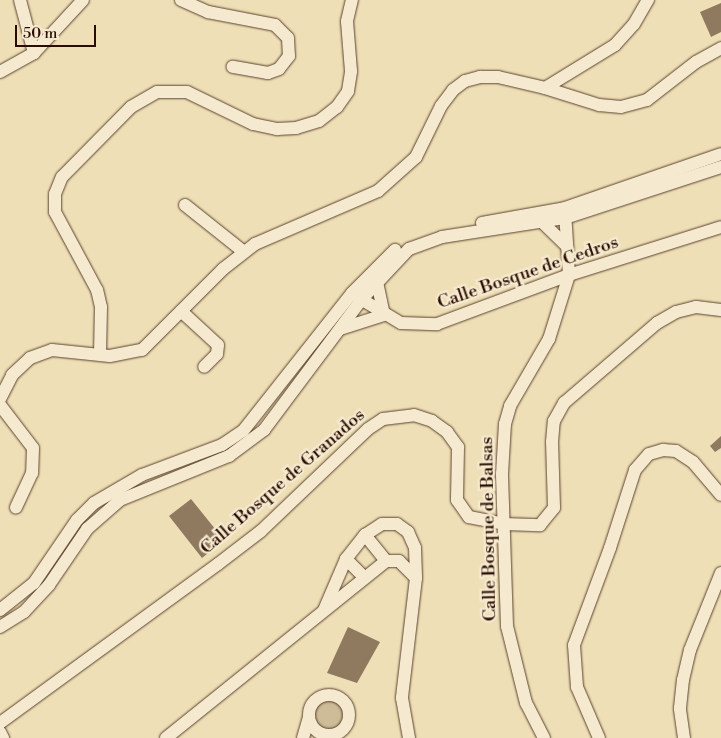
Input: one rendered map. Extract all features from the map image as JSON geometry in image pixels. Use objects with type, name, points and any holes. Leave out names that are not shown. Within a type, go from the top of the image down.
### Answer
[{"type":"street","points":[[20,0],[34,53]]},
{"type":"street","points":[[0,72],[34,53],[83,0]]},
{"type":"street","points":[[181,0],[208,12],[275,25],[288,38],[289,56],[279,69],[268,72],[233,67]]},
{"type":"street","points":[[100,354],[101,307],[97,290],[55,212],[54,194],[62,177],[131,107],[157,92],[187,92],[253,124],[277,129],[296,128],[319,120],[337,107],[348,91],[351,71],[347,22],[352,0]]},
{"type":"street","points":[[545,88],[615,44],[634,24],[648,0]]},
{"type":"street","points":[[0,399],[12,375],[30,358],[52,350],[119,356],[142,350],[244,252],[267,236],[378,190],[399,175],[416,157],[441,106],[453,90],[465,82],[480,77],[498,77],[545,88],[599,105],[621,107],[646,100],[696,62],[721,48]]},
{"type":"street","points":[[0,627],[24,612],[49,585],[88,529],[120,500],[229,456],[249,444],[264,430],[338,330],[357,296],[377,281],[396,259],[424,242],[542,222],[721,154]]},
{"type":"street","points":[[0,610],[34,582],[77,520],[94,503],[142,475],[222,445],[243,431],[390,254],[418,236],[565,213],[721,167]]},
{"type":"street","points":[[185,205],[244,252]]},
{"type":"street","name":"Calle Bosque de Balsas","points":[[544,738],[526,703],[514,664],[504,583],[502,474],[506,424],[510,406],[549,339],[568,276],[565,213]]},
{"type":"street","points":[[542,222],[567,246]]},
{"type":"street","name":"Calle Bosque de Cedros","points":[[357,296],[384,315],[411,325],[438,324],[568,276],[721,227]]},
{"type":"street","points":[[338,330],[384,315],[377,281]]},
{"type":"street","name":"Calle Bosque de Granados","points":[[0,723],[261,531],[368,429],[383,419],[414,415],[432,421],[447,432],[458,448],[457,494],[462,510],[474,520],[535,527],[552,513],[555,502],[552,442],[554,421],[564,403],[657,323],[676,312],[696,307],[721,310]]},
{"type":"street","points":[[181,311],[216,342],[217,354],[204,367]]},
{"type":"street","points":[[0,405],[33,448],[32,473],[16,507]]},
{"type":"street","points":[[598,738],[576,688],[574,645],[610,548],[635,470],[649,454],[663,450],[676,451],[693,462],[721,495]]},
{"type":"street","points":[[324,610],[346,559],[365,535],[382,524],[397,524],[408,532],[415,548],[416,578],[402,698],[409,738]]},
{"type":"street","points":[[365,535],[386,561]]},
{"type":"street","points":[[346,559],[364,577]]},
{"type":"street","points":[[166,738],[386,561],[398,561],[416,578]]},
{"type":"street","points":[[684,738],[680,708],[683,680],[690,650],[721,573]]},
{"type":"street","points":[[303,738],[309,717],[315,700],[332,695],[347,704],[349,722],[344,734],[327,737],[312,726],[309,717]]},
{"type":"street","points":[[0,732],[3,738]]},
{"type":"shaded area","points":[[329,698],[341,703],[346,715],[341,727],[329,732],[317,727],[312,715],[317,703]]},
{"type":"building","points":[[721,3],[721,32],[711,37],[700,12]]},
{"type":"building","points":[[721,436],[721,448],[715,452],[710,446]]},
{"type":"building","points":[[191,499],[224,540],[202,558],[169,516]]},
{"type":"building","points":[[348,627],[380,642],[357,683],[327,673]]}]
